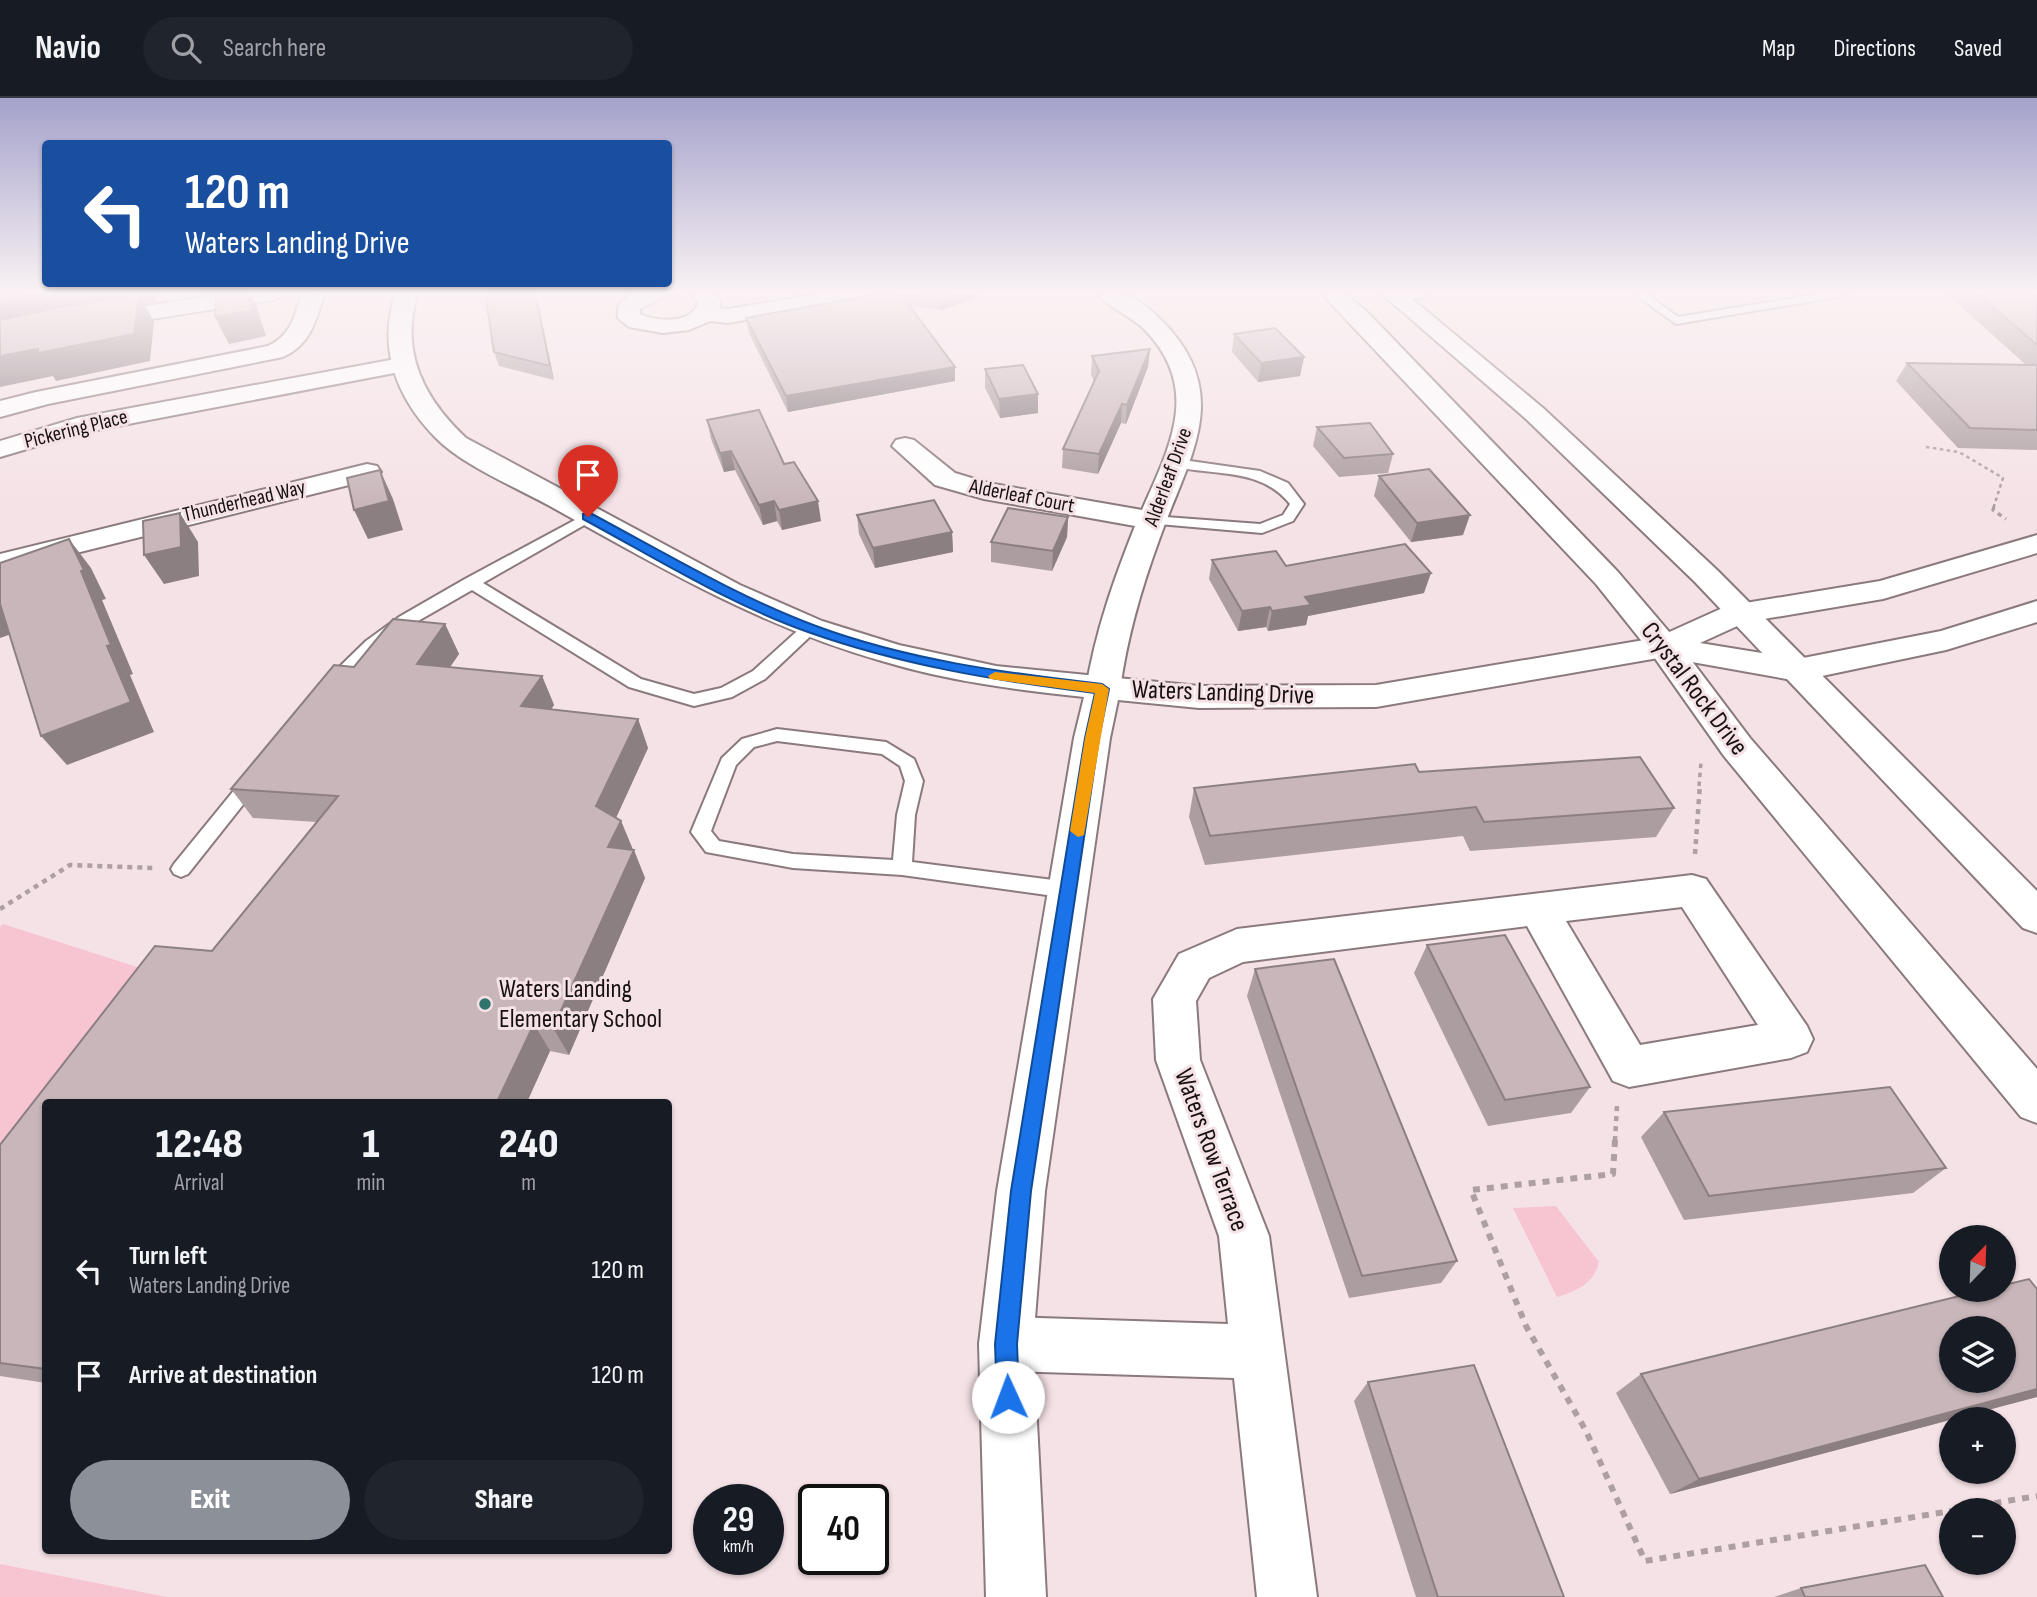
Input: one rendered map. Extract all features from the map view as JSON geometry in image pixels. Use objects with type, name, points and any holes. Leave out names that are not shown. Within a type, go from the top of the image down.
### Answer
[{"type":"street","points":[[0,409],[226,363]]},
{"type":"street","name":"Alderleaf Drive","points":[[1016,1597],[1006,1344],[1021,1191],[1108,647],[1152,520],[1185,441],[1192,407],[1185,368],[1182,363]]},
{"type":"street","name":"Crystal Rock Drive","points":[[1403,363],[1607,578],[1664,647],[1737,747],[2037,1102]]},
{"type":"street","points":[[1478,363],[1706,576],[1738,613],[1798,670],[2037,916]]},
{"type":"street","name":"Pickering Place","points":[[0,449],[77,426],[401,365]]},
{"type":"street","name":"Waters Landing Drive","points":[[401,365],[408,382],[434,424],[457,444],[729,592],[811,628],[894,654],[996,677],[1199,697],[1376,696],[1664,647]]},
{"type":"street","points":[[77,426],[79,391]]},
{"type":"street","name":"Alderleaf Court","points":[[905,446],[945,480],[984,491],[1152,520]]},
{"type":"street","name":"Thunderhead Way","points":[[0,563],[78,541],[367,472]]},
{"type":"street","points":[[1664,647],[1738,613],[1883,590],[2037,544]]},
{"type":"street","points":[[1664,647],[1798,670],[1946,640],[2037,611]]},
{"type":"street","points":[[1538,910],[1629,1067],[1791,1039],[1692,890]]},
{"type":"street","name":"Waters Row Terrace","points":[[1287,1597],[1244,1236],[1178,1060],[1174,999],[1194,966],[1237,946],[1692,890]]},
{"type":"street","points":[[1006,1344],[1258,1352]]},
{"type":"lane","points":[[1152,520],[1262,529],[1288,519],[1297,504],[1283,486],[1255,474],[1176,463]]},
{"type":"lane","points":[[320,695],[372,645],[405,621],[588,517]]},
{"type":"lane","points":[[470,582],[635,683],[694,700],[726,693],[759,675],[811,628]]},
{"type":"lane","points":[[902,868],[906,815],[915,781],[908,763],[886,748],[777,735],[748,743],[728,762],[701,832],[713,847],[793,861],[902,868],[1069,890]]},
{"type":"lane","points":[[181,869],[268,760]]},
{"type":"path","points":[[1926,447],[1959,452],[2003,478],[1993,510],[2006,519]]},
{"type":"path","points":[[1692,890],[1701,756]]},
{"type":"path","points":[[0,909],[71,865],[181,869]]},
{"type":"path","points":[[1617,1105],[1613,1174],[1471,1190],[1526,1326],[1586,1431],[1645,1561],[1939,1512]]},
{"type":"path","points":[[2016,1499],[2037,1496]]},
{"type":"shaded area","points":[[3,924],[159,974],[49,1099],[42,1099],[42,1108],[0,1174],[0,927]]},
{"type":"shaded area","points":[[1556,1206],[1599,1262],[1589,1281],[1557,1297],[1513,1208]]},
{"type":"shaded area","points":[[0,1564],[167,1597],[0,1597]]},
{"type":"building","points":[[769,363],[952,363],[955,367],[786,396]]},
{"type":"building","points":[[1095,363],[1144,363],[1127,405],[1122,404],[1099,454],[1063,449],[1099,371]]},
{"type":"building","points":[[1907,363],[2037,365],[2037,430],[1970,428]]},
{"type":"building","points":[[1023,365],[1038,394],[999,399],[985,369]]},
{"type":"building","points":[[759,410],[784,464],[794,462],[818,501],[779,510],[774,501],[759,505],[731,451],[720,453],[707,420]]},
{"type":"building","points":[[1370,423],[1393,454],[1344,458],[1317,427]]},
{"type":"building","points":[[1429,469],[1470,515],[1417,523],[1379,476]]},
{"type":"building","points":[[380,470],[389,501],[354,510],[347,478]]},
{"type":"building","points":[[934,500],[952,532],[873,548],[857,515]]},
{"type":"building","points":[[1008,508],[1068,517],[1053,551],[991,542]]},
{"type":"building","points":[[180,513],[181,547],[144,555],[143,521]]},
{"type":"building","points":[[69,539],[84,570],[81,571],[111,645],[107,646],[131,702],[41,736],[0,604],[0,563]]},
{"type":"building","points":[[1405,544],[1431,573],[1305,597],[1311,605],[1272,611],[1270,607],[1242,611],[1212,560],[1276,551],[1286,566]]},
{"type":"building","points":[[393,619],[445,624],[417,664],[542,676],[521,706],[638,719],[596,806],[621,821],[608,847],[634,850],[553,1028],[534,1024],[498,1099],[42,1099],[42,1368],[0,1363],[0,1145],[155,946],[212,951],[338,796],[231,789],[334,665],[354,667]]},
{"type":"building","points":[[1640,757],[1674,808],[1484,822],[1476,807],[1210,836],[1194,788],[1415,764],[1419,772]]},
{"type":"building","points":[[1505,935],[1590,1087],[1505,1100],[1427,945]]},
{"type":"building","points":[[1334,959],[1457,1261],[1362,1276],[1255,969]]},
{"type":"building","points":[[1890,1087],[1946,1168],[1709,1196],[1664,1112]]},
{"type":"building","points":[[2029,1279],[2037,1289],[2037,1389],[1969,1407],[1939,1407],[1939,1415],[1699,1479],[1641,1374],[1939,1301],[2016,1302],[2016,1282]]},
{"type":"building","points":[[1474,1365],[1564,1597],[1438,1597],[1368,1382]]},
{"type":"building","points":[[1925,1565],[1943,1597],[1805,1597],[1801,1588]]},
{"type":"slow traffic","points":[[995,676],[1102,689],[1078,831]]},
{"type":"place","name":"Waters Landing Elementary School","points":[[485,1004]]},
{"type":"route","points":[[588,517],[729,592],[811,628],[894,654],[996,677],[1102,689],[1021,1191],[1006,1344],[1008,1397]]}]
